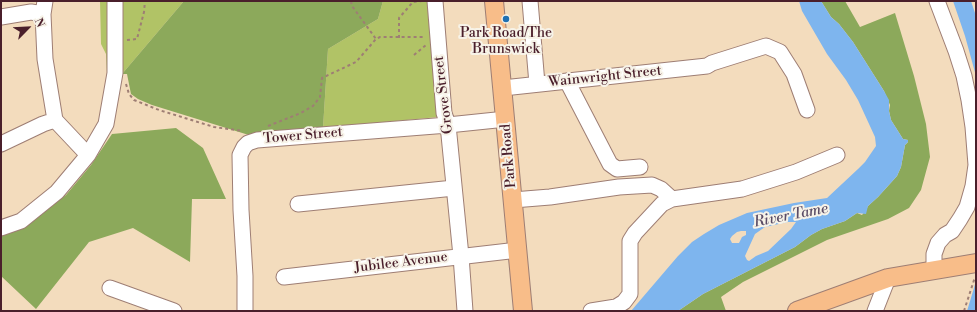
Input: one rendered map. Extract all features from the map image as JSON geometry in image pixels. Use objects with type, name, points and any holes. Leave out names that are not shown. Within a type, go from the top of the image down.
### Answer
[{"type":"main road","name":"Park Road","points":[[494,1],[523,311]]},
{"type":"main road","points":[[797,311],[888,278],[934,270],[973,268]]},
{"type":"street","points":[[1,228],[21,221],[57,192],[88,155],[106,124],[114,82],[116,42],[115,1]]},
{"type":"street","name":"Grove Street","points":[[435,1],[444,113],[448,125],[462,256],[465,311]]},
{"type":"street","points":[[530,1],[537,84]]},
{"type":"street","points":[[934,270],[934,254],[938,243],[945,235],[952,231],[966,207],[973,186],[976,166],[973,127],[964,76],[938,1]]},
{"type":"street","points":[[1,17],[31,12],[44,7],[46,66],[55,120],[88,155]]},
{"type":"street","name":"Wainwright Street","points":[[503,88],[707,66],[712,63],[766,46],[780,52],[794,74],[807,110]]},
{"type":"street","points":[[567,81],[610,164],[617,169],[640,167]]},
{"type":"street","name":"Tower Street","points":[[245,311],[240,155],[248,143],[262,134],[448,125],[506,119]]},
{"type":"street","points":[[1,144],[42,124],[55,120]]},
{"type":"street","points":[[591,311],[616,307],[624,302],[630,294],[630,241],[635,233],[662,204],[672,199],[742,189],[796,172],[836,155]]},
{"type":"street","points":[[513,200],[550,197],[619,187],[652,185],[661,189],[672,199]]},
{"type":"street","points":[[298,204],[454,188]]},
{"type":"street","name":"Jubilee Avenue","points":[[284,277],[518,250]]},
{"type":"street","points":[[875,311],[888,278]]},
{"type":"street","points":[[110,288],[174,311]]},
{"type":"path","points":[[116,42],[137,39],[144,12],[145,1]]},
{"type":"path","points":[[351,1],[352,6],[376,39]]},
{"type":"path","points":[[399,38],[399,18],[413,2],[426,1]]},
{"type":"path","points":[[114,82],[126,80],[129,94],[134,100],[159,110],[214,126],[262,134],[313,106],[320,97],[322,78],[356,62],[376,39],[427,37]]},
{"type":"path","points":[[414,55],[430,41]]},
{"type":"path","points":[[964,311],[973,268]]},
{"type":"green space","points":[[100,1],[184,1],[122,74],[107,73],[106,54],[101,44]]},
{"type":"green space","points":[[184,1],[383,1],[378,19],[328,49],[323,128],[252,136],[152,105],[131,94],[127,74],[122,74]]},
{"type":"green space","points":[[383,1],[429,1],[438,117],[323,128],[328,49],[378,19]]},
{"type":"green space","points":[[821,1],[845,1],[860,27],[895,13],[914,76],[926,124],[930,157],[921,190],[909,208],[888,219],[827,240],[743,282],[721,297],[726,311],[678,311],[703,294],[795,247],[822,229],[845,221],[857,213],[862,215],[868,206],[897,176],[901,167],[905,145],[908,140],[903,139],[891,120],[889,111],[890,105],[884,91],[853,42],[839,24],[831,17]]},
{"type":"green space","points":[[176,128],[203,148],[226,199],[192,199],[190,262],[133,228],[89,242],[36,309],[1,276],[1,236],[22,227],[66,195],[91,165],[112,134]]},
{"type":"water","name":"River Tame","points":[[799,1],[821,1],[831,17],[839,24],[853,42],[884,91],[889,100],[891,120],[903,139],[908,140],[905,145],[901,167],[897,176],[868,206],[866,214],[857,213],[845,221],[822,229],[795,247],[703,294],[678,311],[631,311],[678,256],[692,242],[719,225],[747,213],[827,198],[865,162],[876,146],[875,137],[858,100],[846,80],[827,54],[802,11]],"holes":[[[788,222],[796,222],[791,229],[768,251],[749,261],[747,260],[745,256],[755,234],[765,227]],[[741,231],[746,231],[746,235],[742,237],[739,243],[732,243],[730,239],[732,236]]]},
{"type":"water","points":[[953,1],[971,1],[976,16],[976,76],[965,36]]},
{"type":"water","points":[[976,280],[976,311],[967,311],[974,288]]},
{"type":"place","name":"Park Road/The Brunswick","points":[[506,19]]}]
